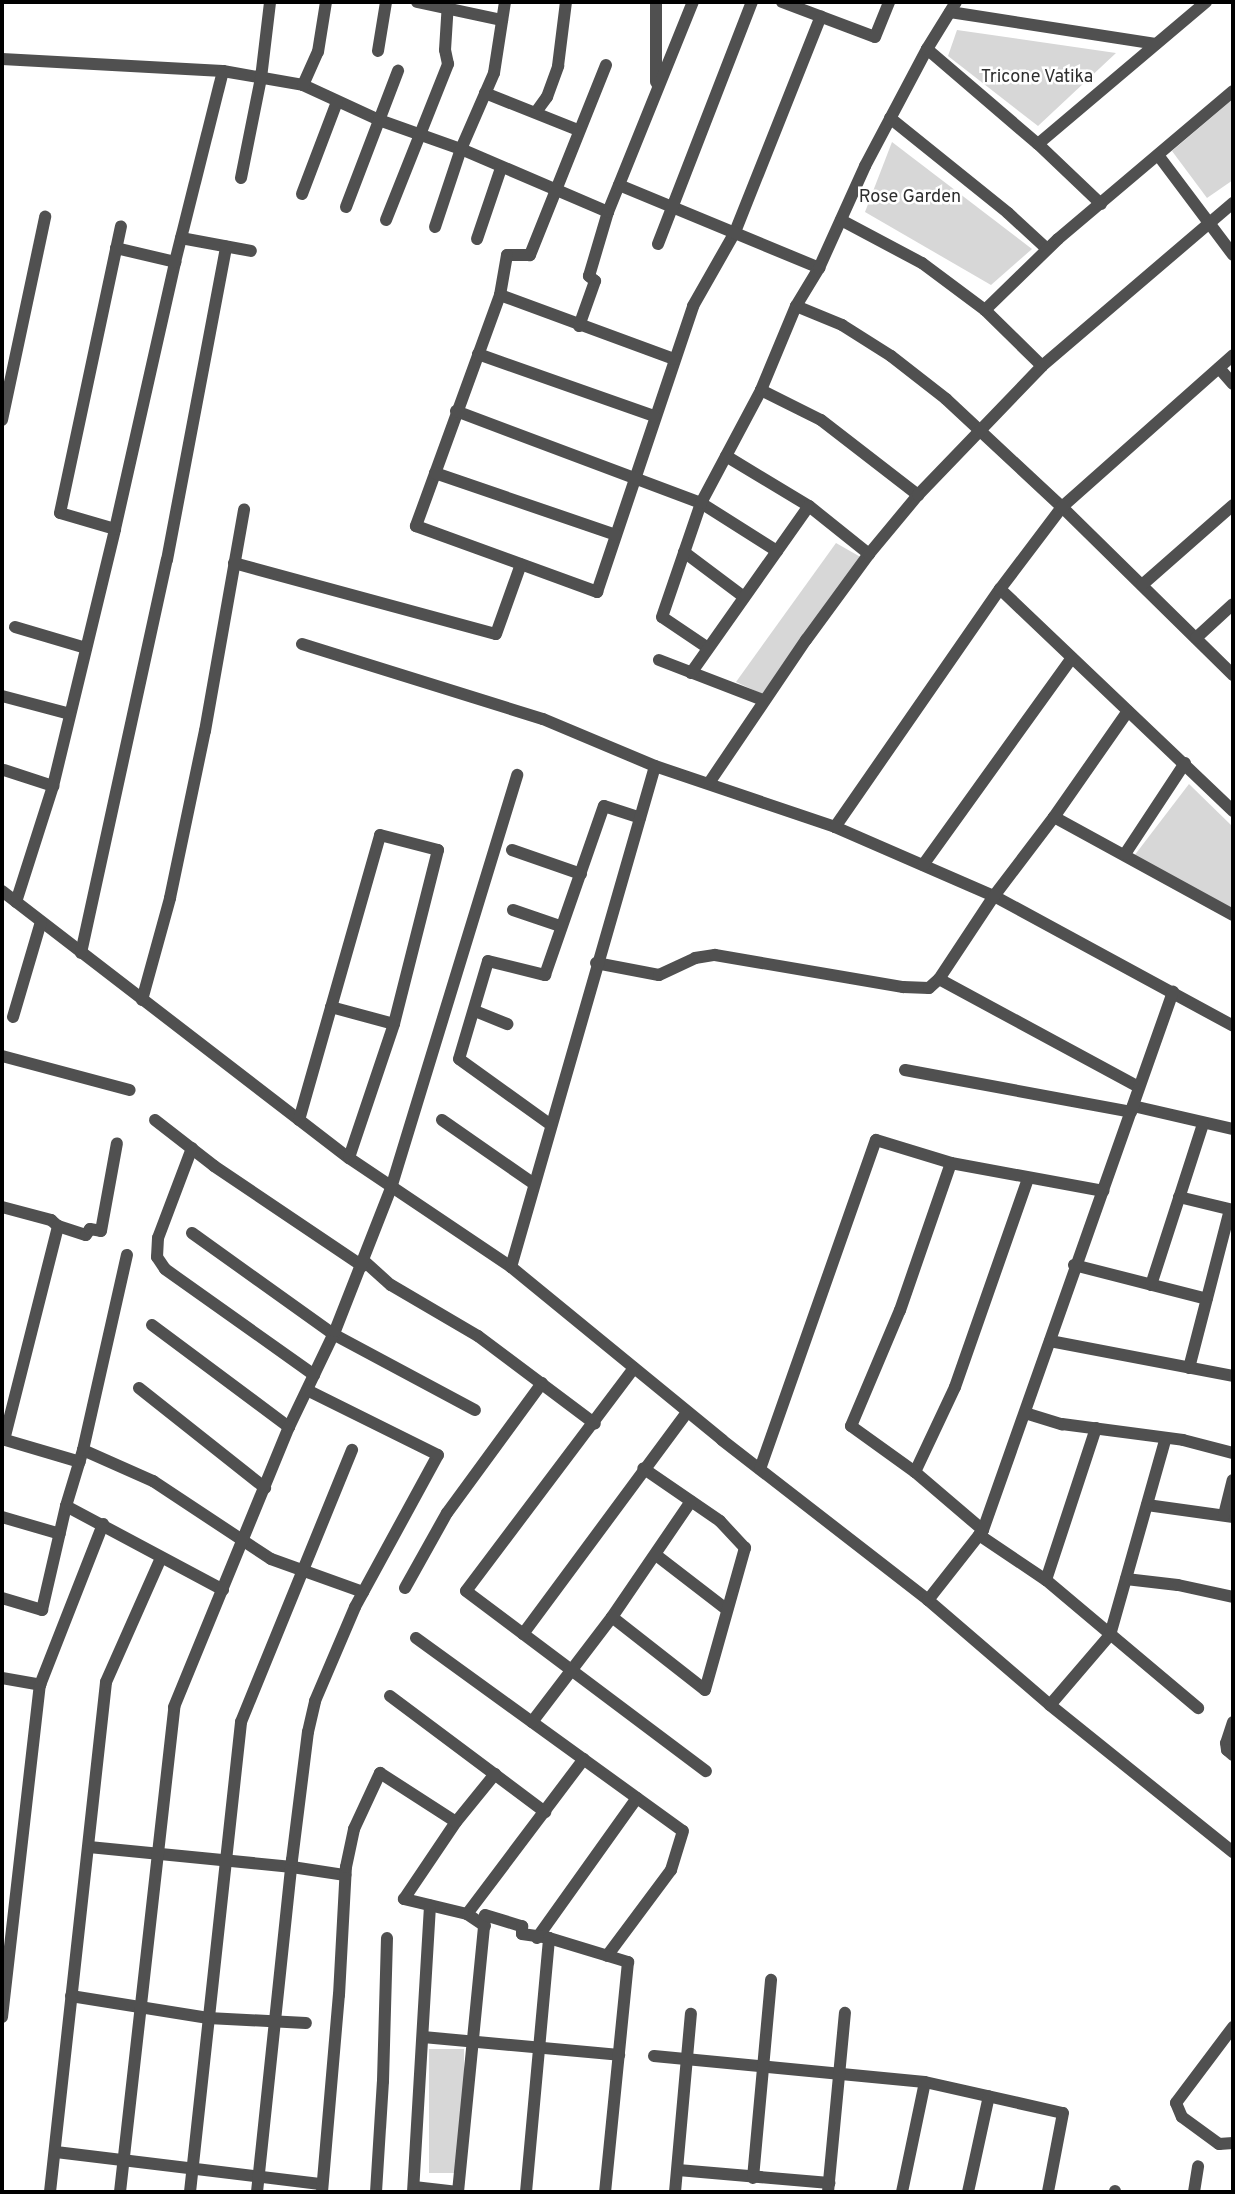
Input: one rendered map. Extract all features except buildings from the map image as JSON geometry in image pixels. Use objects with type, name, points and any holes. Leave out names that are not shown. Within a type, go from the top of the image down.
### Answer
[{"type":"street","points":[[241,178],[261,78],[270,2]]},
{"type":"street","points":[[303,85],[318,52],[326,2]]},
{"type":"street","points":[[378,51],[386,2]]},
{"type":"street","points":[[417,2],[448,5],[502,20]]},
{"type":"street","points":[[435,227],[461,149],[494,73],[505,2]]},
{"type":"street","points":[[536,112],[547,97],[558,66],[566,2]]},
{"type":"street","points":[[656,2],[656,90]]},
{"type":"street","points":[[579,327],[595,281],[589,275],[608,212],[692,2]]},
{"type":"street","points":[[659,244],[671,205],[752,2]]},
{"type":"street","points":[[782,2],[875,37],[888,2]]},
{"type":"street","points":[[1038,144],[1206,2]]},
{"type":"street","points":[[386,220],[448,64],[445,50],[448,5]]},
{"type":"street","points":[[708,648],[662,617],[701,503],[761,390],[796,306],[819,268],[890,118],[953,7],[1156,44]]},
{"type":"street","points":[[606,65],[530,255],[507,255],[500,295],[416,526],[597,592],[693,306],[735,232],[821,16]]},
{"type":"street","points":[[927,49],[1038,144],[1101,204]]},
{"type":"street","points":[[2,59],[223,71],[303,85],[379,120],[461,149],[608,212]]},
{"type":"street","points":[[16,902],[53,786],[115,529],[175,262],[223,71]]},
{"type":"street","points":[[346,207],[398,71]]},
{"type":"street","points":[[985,310],[1047,249],[1233,92]]},
{"type":"street","points":[[485,93],[578,130]]},
{"type":"street","points":[[302,194],[337,102]]},
{"type":"street","points":[[890,118],[1008,213],[1047,249]]},
{"type":"street","points":[[1158,155],[1233,256]]},
{"type":"street","points":[[477,239],[501,168]]},
{"type":"street","points":[[619,185],[819,268]]},
{"type":"street","points":[[709,783],[763,700],[869,554],[918,495],[1042,366],[1233,203]]},
{"type":"street","points":[[2,419],[45,217]]},
{"type":"street","points":[[841,220],[922,263],[985,310],[1042,366]]},
{"type":"street","points":[[115,529],[60,513],[121,226]]},
{"type":"street","points":[[181,238],[251,251]]},
{"type":"street","points":[[81,953],[167,560],[226,247]]},
{"type":"street","points":[[116,248],[175,262]]},
{"type":"street","points":[[500,295],[579,327],[674,359]]},
{"type":"street","points":[[796,306],[842,325],[891,356],[979,429],[1233,675]]},
{"type":"street","points":[[478,354],[654,416]]},
{"type":"street","points":[[835,827],[1000,589],[1062,507],[1233,355]]},
{"type":"street","points":[[1219,368],[1233,384]]},
{"type":"street","points":[[761,390],[821,420],[918,495]]},
{"type":"street","points":[[456,411],[633,480],[701,503],[778,551]]},
{"type":"street","points":[[726,456],[809,506],[869,554]]},
{"type":"street","points":[[435,473],[616,535]]},
{"type":"street","points":[[1142,585],[1233,505]]},
{"type":"street","points":[[691,673],[809,506]]},
{"type":"street","points":[[142,1000],[170,898],[205,731],[244,509]]},
{"type":"street","points":[[684,552],[744,597]]},
{"type":"street","points":[[234,564],[496,634],[521,564]]},
{"type":"street","points":[[1000,589],[1233,811]]},
{"type":"street","points":[[1196,638],[1233,604]]},
{"type":"street","points":[[15,628],[86,649]]},
{"type":"street","points":[[302,644],[543,719],[655,766],[835,827],[994,896],[1233,1026]]},
{"type":"street","points":[[923,865],[1072,658]]},
{"type":"street","points":[[659,660],[763,700]]},
{"type":"street","points":[[2,696],[70,714]]},
{"type":"street","points":[[596,963],[659,975],[695,958],[715,955],[921,989],[929,988],[939,979],[994,896],[1054,817],[1128,711]]},
{"type":"street","points":[[1125,854],[1185,764]]},
{"type":"street","points":[[511,1267],[596,963],[655,766]]},
{"type":"street","points":[[4,770],[53,786]]},
{"type":"street","points":[[120,2192],[174,1707],[289,1427],[363,1264],[391,1188],[517,775]]},
{"type":"street","points":[[551,1125],[459,1059],[488,961],[545,975],[604,806],[640,818]]},
{"type":"street","points":[[1054,817],[1233,915]]},
{"type":"street","points":[[299,1120],[380,835],[438,850],[394,1024],[349,1158]]},
{"type":"street","points":[[512,850],[580,874]]},
{"type":"street","points":[[2,891],[349,1158],[511,1267],[687,1412],[929,1600],[1051,1704],[1233,1852]]},
{"type":"street","points":[[513,910],[560,926]]},
{"type":"street","points":[[13,1017],[41,922]]},
{"type":"street","points":[[939,979],[1139,1087]]},
{"type":"street","points":[[929,1600],[981,1532],[1173,992]]},
{"type":"street","points":[[331,1007],[394,1024]]},
{"type":"street","points":[[475,1011],[508,1024]]},
{"type":"street","points":[[2,1056],[130,1090]]},
{"type":"street","points":[[905,1070],[1233,1129]]},
{"type":"street","points":[[155,1119],[328,1246],[363,1264],[391,1285],[478,1336],[595,1424]]},
{"type":"street","points":[[442,1120],[534,1184]]},
{"type":"street","points":[[1151,1285],[1203,1124]]},
{"type":"street","points":[[760,1469],[876,1140],[951,1163],[1103,1191]]},
{"type":"street","points":[[2,1207],[51,1220],[58,1226],[86,1235],[90,1229],[101,1231],[117,1143]]},
{"type":"street","points":[[192,1148],[158,1238],[157,1257],[165,1269],[314,1375]]},
{"type":"street","points":[[951,1163],[900,1310],[851,1426],[915,1472],[981,1532],[1046,1580],[1198,1707]]},
{"type":"street","points":[[915,1472],[955,1387],[1028,1178]]},
{"type":"street","points":[[1180,1197],[1232,1210],[1189,1368]]},
{"type":"street","points":[[58,1226],[3,1440],[82,1456],[153,1481],[271,1559],[363,1592]]},
{"type":"street","points":[[192,1234],[333,1334],[475,1410]]},
{"type":"street","points":[[2,1598],[42,1610],[66,1506],[82,1456],[127,1255]]},
{"type":"street","points":[[1074,1265],[1207,1299]]},
{"type":"street","points":[[152,1325],[289,1427]]},
{"type":"street","points":[[1050,1341],[1233,1376]]},
{"type":"street","points":[[634,1368],[595,1424],[466,1591],[706,1771]]},
{"type":"street","points":[[405,1588],[447,1513],[542,1383]]},
{"type":"street","points":[[139,1388],[265,1488]]},
{"type":"street","points":[[257,2192],[292,1867],[308,1732],[315,1701],[363,1592],[438,1455],[307,1390]]},
{"type":"street","points":[[523,1634],[643,1468],[687,1412]]},
{"type":"street","points":[[1025,1413],[1062,1423],[1165,1440],[1183,1440],[1233,1453]]},
{"type":"street","points":[[1046,1580],[1096,1428]]},
{"type":"street","points":[[1051,1704],[1110,1635],[1165,1440]]},
{"type":"street","points":[[190,2192],[241,1722],[352,1450]]},
{"type":"street","points":[[612,1617],[705,1690],[745,1548],[720,1521],[643,1468]]},
{"type":"street","points":[[1147,1505],[1228,1516],[1233,1480]]},
{"type":"street","points":[[532,1722],[612,1617],[691,1501]]},
{"type":"street","points":[[66,1506],[223,1590]]},
{"type":"street","points":[[2,1517],[60,1534]]},
{"type":"street","points":[[2,2009],[40,1685],[103,1524]]},
{"type":"street","points":[[656,1555],[726,1609]]},
{"type":"street","points":[[50,2192],[106,1682],[161,1558]]},
{"type":"street","points":[[1126,1579],[1178,1585],[1233,1597]]},
{"type":"street","points":[[416,1638],[684,1831],[671,1870],[607,1956]]},
{"type":"street","points":[[2,1678],[40,1685]]},
{"type":"street","points":[[390,1696],[545,1812]]},
{"type":"street","points":[[1233,1722],[1226,1743],[1233,1755]]},
{"type":"street","points":[[467,1914],[584,1759]]},
{"type":"street","points":[[56,2152],[259,2176],[322,2188],[339,1995],[345,1875],[354,1829],[380,1773],[456,1822]]},
{"type":"street","points":[[485,1926],[467,1914],[404,1899],[456,1822],[495,1774]]},
{"type":"street","points":[[526,2192],[541,2047],[543,1938],[637,1798]]},
{"type":"street","points":[[89,1847],[292,1867],[345,1875]]},
{"type":"street","points":[[430,1906],[414,2190],[458,2192],[485,1915],[522,1926],[522,1934],[628,1962],[605,2192]]},
{"type":"street","points":[[376,2192],[383,2081],[387,1938]]},
{"type":"street","points":[[753,2178],[771,1980]]},
{"type":"street","points":[[71,1996],[208,2018],[306,2023]]},
{"type":"street","points":[[678,2170],[829,2188],[845,2013]]},
{"type":"street","points":[[676,2192],[691,2014]]},
{"type":"street","points":[[1233,2027],[1176,2103],[1182,2117],[1219,2144],[1233,2143]]},
{"type":"street","points":[[423,2038],[619,2054]]},
{"type":"street","points":[[654,2056],[925,2082],[1063,2113],[1048,2192]]},
{"type":"street","points":[[902,2192],[925,2082]]},
{"type":"street","points":[[968,2192],[989,2096]]},
{"type":"street","points":[[1194,2192],[1198,2166]]},
{"type":"green space","name":"Tricone Vatika","points":[[957,30],[1116,53],[1038,126],[948,56]]},
{"type":"green space","points":[[1233,99],[1233,180],[1207,198],[1172,151]]},
{"type":"green space","name":"Rose Garden","points":[[892,142],[1032,249],[991,285],[865,212]]},
{"type":"green space","points":[[836,543],[864,559],[762,694],[736,682]]},
{"type":"green space","points":[[1189,784],[1233,827],[1233,912],[1134,856]]},
{"type":"green space","points":[[429,2049],[464,2049],[464,2173],[429,2173]]}]
